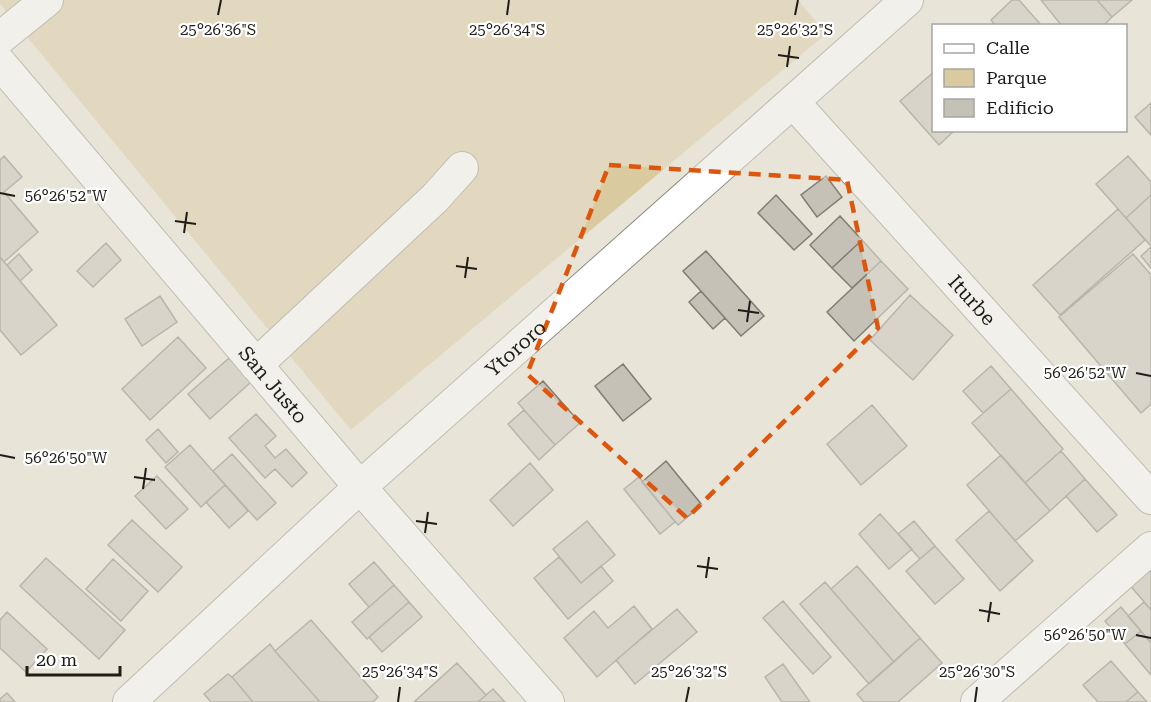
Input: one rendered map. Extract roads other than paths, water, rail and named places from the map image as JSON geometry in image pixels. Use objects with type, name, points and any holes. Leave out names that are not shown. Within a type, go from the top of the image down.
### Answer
[{"type":"street","points":[[0,38],[47,0]]},
{"type":"street","name":"Ytororo","points":[[129,702],[360,487],[907,0]]},
{"type":"street","name":"San Justo","points":[[0,63],[360,487],[548,702]]},
{"type":"street","name":"Iturbe","points":[[792,102],[1151,498]]},
{"type":"street","points":[[256,365],[435,198],[462,168]]},
{"type":"street","points":[[977,702],[1151,548]]}]
